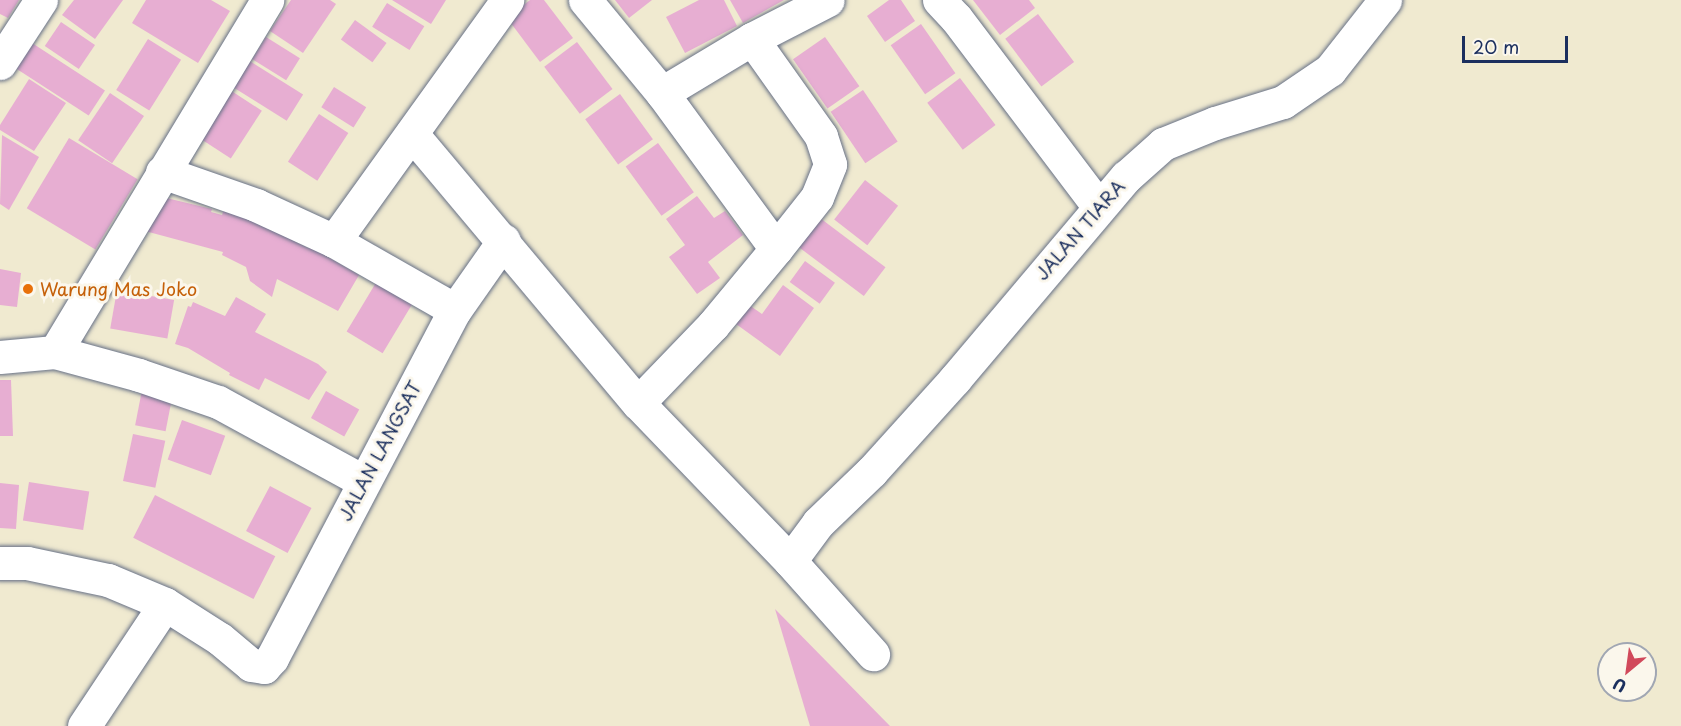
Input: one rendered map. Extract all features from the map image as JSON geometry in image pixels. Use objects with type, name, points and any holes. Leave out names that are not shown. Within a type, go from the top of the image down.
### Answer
[{"type":"street","points":[[0,63],[41,0]]},
{"type":"street","points":[[55,352],[267,0]]},
{"type":"street","points":[[334,241],[507,0]]},
{"type":"street","points":[[585,0],[662,93],[776,249]]},
{"type":"street","points":[[662,93],[752,39],[828,0]]},
{"type":"street","points":[[939,0],[956,18],[1099,207]]},
{"type":"street","name":"JALAN TIARA","points":[[790,561],[818,523],[873,471],[955,379],[1126,177],[1163,144],[1215,123],[1283,102],[1330,70],[1385,0]]},
{"type":"street","points":[[638,403],[713,325],[776,249],[816,197],[830,164],[821,136],[752,39]]},
{"type":"street","points":[[412,134],[504,240],[638,403],[790,561],[873,654]]},
{"type":"street","points":[[162,172],[256,205],[334,241],[455,310]]},
{"type":"street","name":"JALAN LANGSAT","points":[[165,604],[220,639],[251,665],[264,667],[272,658],[363,481],[455,310],[504,240]]},
{"type":"street","points":[[0,357],[55,352],[139,375],[218,402],[363,481]]},
{"type":"street","points":[[0,563],[27,563],[108,580],[165,604],[84,726]]},
{"type":"building","points":[[0,0],[19,0],[8,18],[0,14]]},
{"type":"building","points":[[74,0],[123,0],[95,39],[62,15]]},
{"type":"building","points":[[146,0],[211,0],[230,11],[198,63],[132,23]]},
{"type":"building","points":[[291,0],[330,0],[336,4],[303,53],[270,31]]},
{"type":"building","points":[[392,0],[446,0],[431,24]]},
{"type":"building","points":[[530,0],[544,0],[573,38],[540,62],[507,18]]},
{"type":"building","points":[[615,0],[652,0],[629,18]]},
{"type":"building","points":[[699,0],[724,0],[737,26],[685,53],[666,17]]},
{"type":"building","points":[[730,0],[784,0],[743,23]]},
{"type":"building","points":[[889,0],[901,0],[915,21],[885,42],[867,16]]},
{"type":"building","points":[[973,0],[1029,0],[1035,8],[1000,35]]},
{"type":"building","points":[[387,3],[424,26],[409,50],[372,27]]},
{"type":"building","points":[[1038,14],[1074,62],[1041,87],[1005,39]]},
{"type":"building","points":[[355,20],[387,43],[372,62],[341,39]]},
{"type":"building","points":[[61,22],[95,45],[79,69],[45,46]]},
{"type":"building","points":[[921,24],[955,73],[925,94],[891,45]]},
{"type":"building","points":[[266,37],[300,58],[286,80],[252,59]]},
{"type":"building","points":[[825,37],[859,86],[827,109],[793,59]]},
{"type":"building","points":[[148,39],[181,60],[149,111],[116,90]]},
{"type":"building","points":[[577,42],[613,89],[580,114],[544,67]]},
{"type":"building","points":[[32,43],[105,90],[89,116],[16,68]]},
{"type":"building","points":[[248,60],[303,94],[287,121],[232,86]]},
{"type":"building","points":[[960,78],[996,125],[963,150],[927,103]]},
{"type":"building","points":[[29,79],[66,103],[34,151],[0,130],[0,125]]},
{"type":"building","points":[[334,87],[366,107],[354,127],[321,107]]},
{"type":"building","points":[[230,90],[262,111],[231,159],[199,138]]},
{"type":"building","points":[[863,90],[898,141],[865,163],[831,112]]},
{"type":"building","points":[[110,93],[144,116],[112,163],[78,140]]},
{"type":"building","points":[[620,94],[653,139],[618,165],[585,119]]},
{"type":"building","points":[[319,114],[348,133],[317,181],[288,162]]},
{"type":"building","points":[[2,135],[39,157],[9,210],[0,204]]},
{"type":"building","points":[[69,138],[138,179],[95,249],[27,208]]},
{"type":"building","points":[[658,143],[694,192],[661,216],[626,167]]},
{"type":"building","points":[[865,180],[898,206],[867,245],[834,219]]},
{"type":"building","points":[[154,195],[212,209],[211,212],[222,215],[224,209],[281,228],[296,242],[308,248],[309,246],[359,275],[338,311],[277,279],[272,297],[250,281],[246,267],[222,255],[223,252],[145,231]]},
{"type":"building","points":[[697,196],[714,218],[725,211],[743,235],[708,262],[720,278],[697,294],[669,257],[685,245],[666,219]]},
{"type":"building","points":[[820,218],[885,267],[864,296],[798,247]]},
{"type":"building","points":[[805,261],[835,283],[820,304],[790,282]]},
{"type":"building","points":[[0,269],[21,273],[17,307],[0,305]]},
{"type":"building","points":[[377,281],[413,303],[383,353],[347,332]]},
{"type":"building","points":[[783,285],[814,308],[780,356],[736,324],[749,305],[762,314]]},
{"type":"building","points":[[117,290],[174,300],[167,338],[110,328]]},
{"type":"building","points":[[236,297],[266,314],[255,332],[318,364],[327,372],[309,400],[265,378],[259,390],[229,375],[230,373],[188,348],[175,344],[188,306],[191,307],[193,302],[225,316]]},
{"type":"building","points":[[0,380],[11,380],[13,436],[0,436]]},
{"type":"building","points":[[142,390],[172,396],[166,431],[135,425]]},
{"type":"building","points":[[326,391],[359,409],[344,437],[311,418]]},
{"type":"building","points":[[182,420],[225,436],[211,475],[168,459]]},
{"type":"building","points":[[133,434],[165,441],[155,488],[123,481]]},
{"type":"building","points":[[29,482],[89,492],[83,530],[23,521]]},
{"type":"building","points":[[0,483],[19,485],[16,529],[0,528]]},
{"type":"building","points":[[270,486],[311,508],[288,553],[246,531]]},
{"type":"building","points":[[155,495],[275,556],[253,599],[133,538]]},
{"type":"building","points":[[775,609],[890,726],[810,726]]},
{"type":"place","name":"Warung Mas Joko","points":[[28,289]]}]
